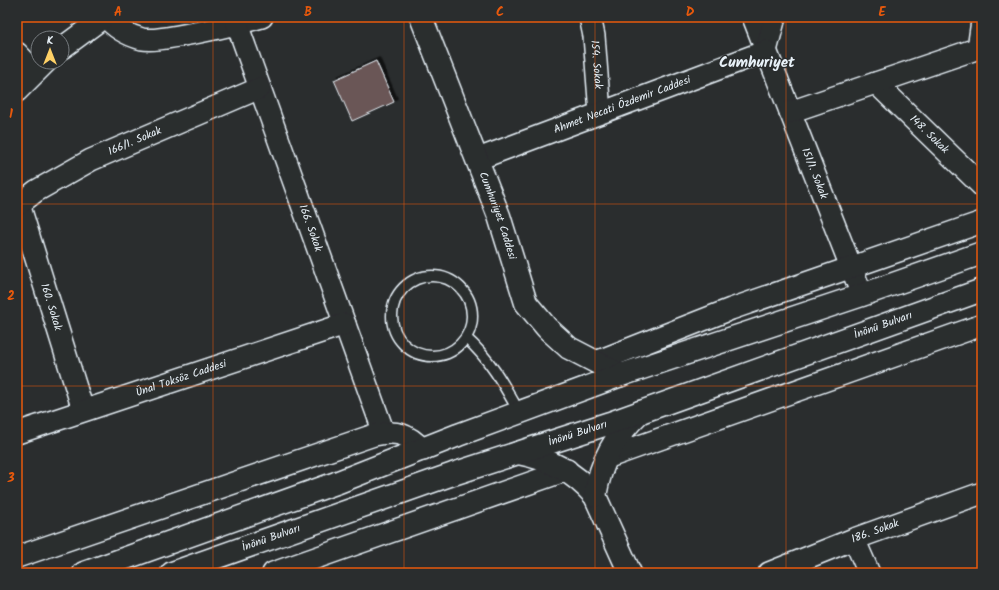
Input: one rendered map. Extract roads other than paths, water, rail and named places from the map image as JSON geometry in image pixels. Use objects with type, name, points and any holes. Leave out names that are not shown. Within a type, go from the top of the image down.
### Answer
[{"type":"main road","name":"Cumhuriyet Caddesi","points":[[421,17],[478,159],[499,216],[526,304],[547,328],[569,348],[621,376]]},
{"type":"main road","points":[[84,573],[336,483],[519,412],[982,253]]},
{"type":"main road","name":"İnönü Bulvarı","points":[[172,573],[360,506],[640,412],[982,290]]},
{"type":"main road","points":[[595,496],[598,481],[606,458],[627,424],[640,412]]},
{"type":"main road","points":[[518,453],[543,459],[566,470],[587,487],[595,496],[630,573]]},
{"type":"street","points":[[70,42],[105,17],[125,34],[143,39],[170,37],[237,24],[261,17]]},
{"type":"street","name":"154. Sokak","points":[[590,17],[594,36],[600,113]]},
{"type":"street","name":"151/1. Sokak","points":[[752,17],[862,295]]},
{"type":"street","points":[[766,51],[775,17]]},
{"type":"street","points":[[790,112],[980,48],[982,21]]},
{"type":"street","name":"166. Sokak","points":[[237,24],[384,433]]},
{"type":"street","name":"Ahmet Necati Özdemir Caddesi","points":[[478,159],[766,51]]},
{"type":"street","points":[[17,53],[30,61]]},
{"type":"street","points":[[17,90],[38,70]]},
{"type":"street","name":"148. Sokak","points":[[876,83],[982,186]]},
{"type":"street","name":"166/1. Sokak","points":[[18,205],[36,191],[90,160],[260,88]]},
{"type":"street","name":"160. Sokak","points":[[18,205],[83,410]]},
{"type":"street","points":[[596,362],[731,309],[982,222]]},
{"type":"street","name":"Ünal Toksöz Caddesi","points":[[17,433],[345,324]]},
{"type":"street","points":[[606,458],[982,325]]},
{"type":"street","points":[[17,557],[384,433],[399,433],[405,435],[417,443],[423,450]]},
{"type":"street","points":[[273,573],[566,470]]},
{"type":"street","name":"186. Sokak","points":[[769,573],[854,539],[982,493]]},
{"type":"street","points":[[854,539],[869,573]]},
{"type":"lane","points":[[426,275],[439,275],[452,280],[462,288],[470,299],[473,313],[472,326],[466,338],[457,348],[445,354],[432,356],[419,354],[407,348],[398,338],[393,326],[391,312],[395,299],[402,288],[412,280],[426,275]]},
{"type":"lane","points":[[466,338],[479,350],[489,363],[519,412]]},
{"type":"district","name":"Cumhuriyet","points":[[757,63]]}]
